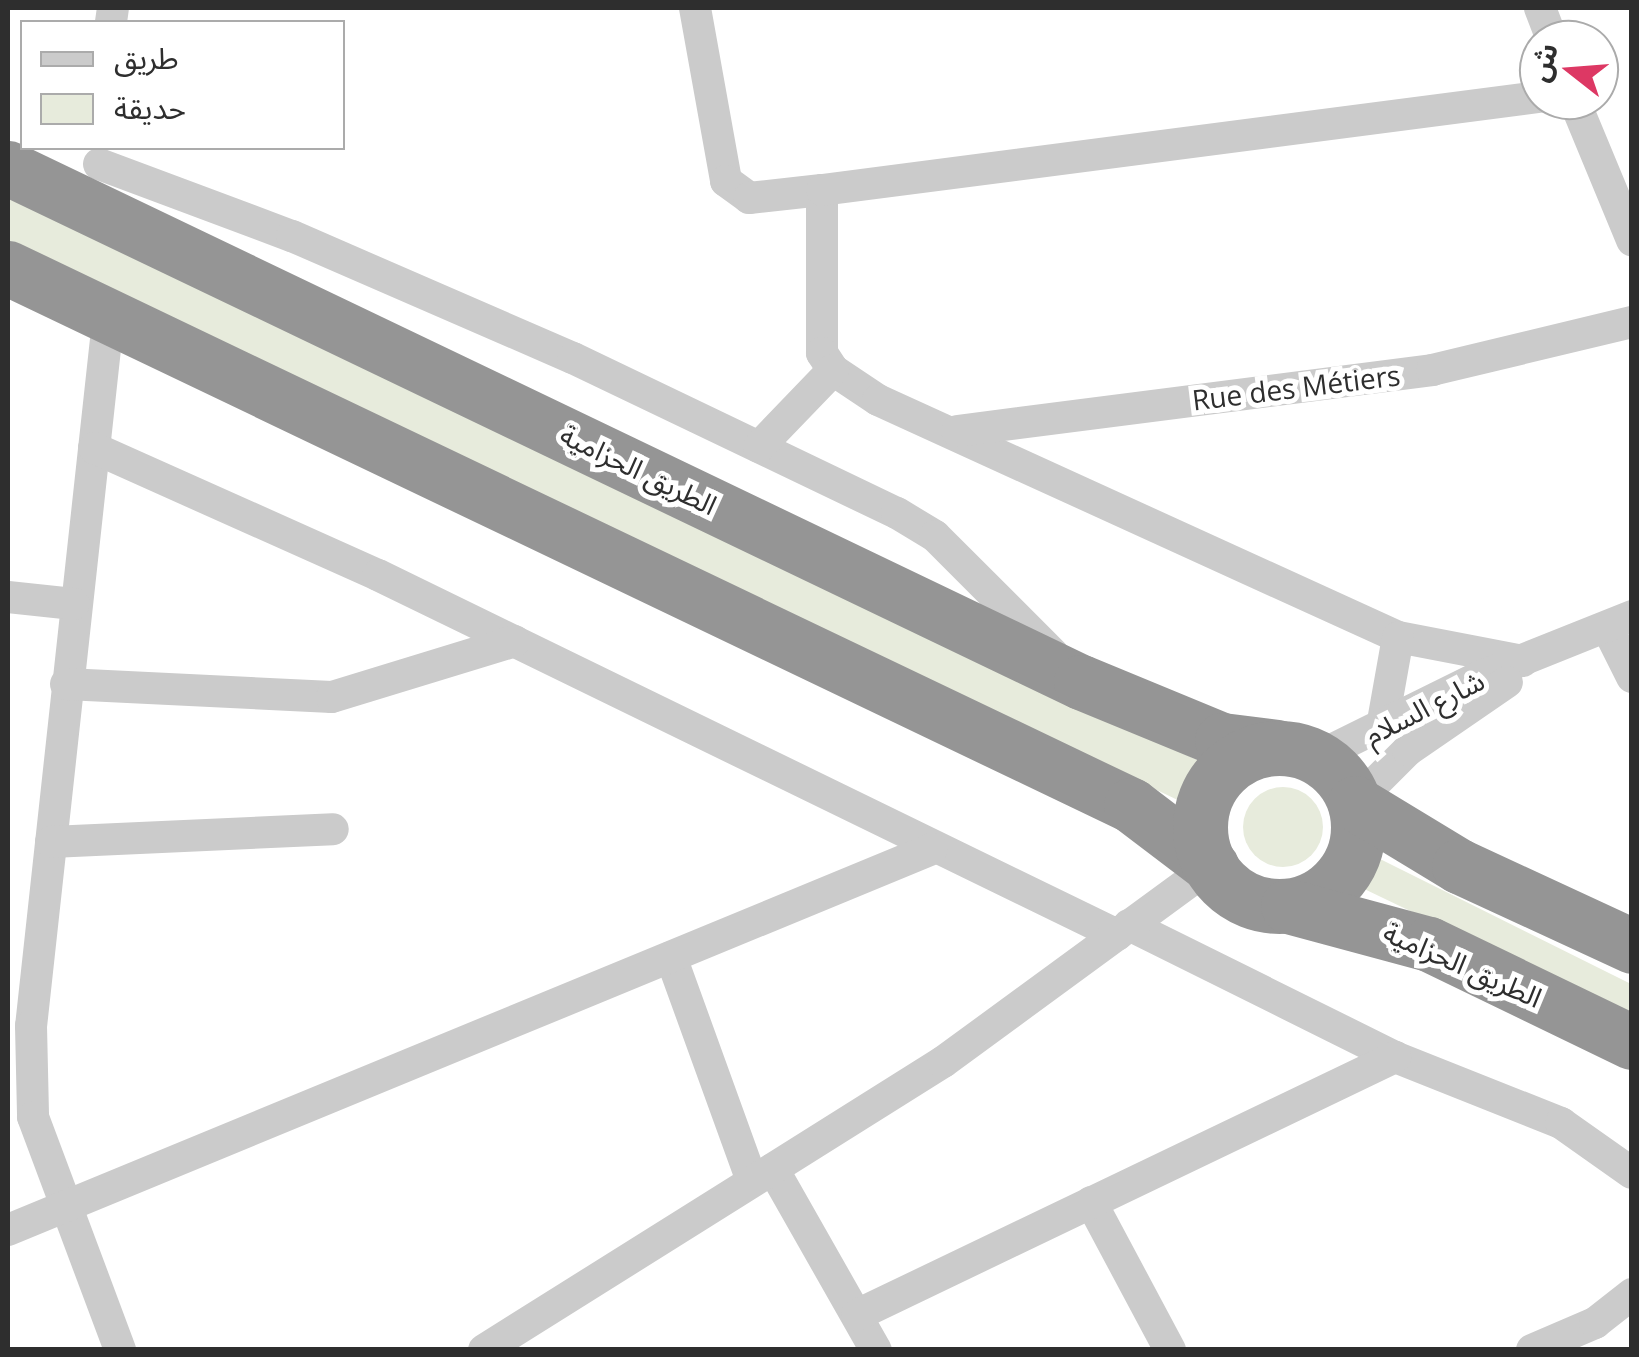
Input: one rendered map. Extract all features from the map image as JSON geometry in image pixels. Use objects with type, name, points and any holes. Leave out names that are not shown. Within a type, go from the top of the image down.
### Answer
[{"type":"highway","name":"الطريق الحزامية","points":[[8,168],[94,171],[1081,682],[1222,740],[1288,748],[1334,768],[1355,803],[1459,866],[1632,946]]},
{"type":"highway","name":"الطريق الحزامية","points":[[8,268],[109,312],[1132,805],[1211,866],[1242,897],[1429,944],[1632,1042]]},
{"type":"highway","points":[[1211,866],[1200,838],[1211,786],[1252,752],[1288,748]]},
{"type":"highway","points":[[1288,906],[1323,892],[1349,864],[1355,803]]},
{"type":"street","points":[[695,8],[726,181],[749,198],[1519,99]]},
{"type":"street","points":[[1582,120],[1632,240]]},
{"type":"street","points":[[94,171],[292,236],[758,447],[935,536],[1081,682]]},
{"type":"street","points":[[822,190],[822,353],[833,370],[1398,637],[1537,656]]},
{"type":"street","points":[[109,312],[50,842],[22,975],[33,1118],[60,1208],[120,1350]]},
{"type":"street","name":"Rue des Métiers","points":[[956,431],[1432,370],[1632,322]]},
{"type":"street","points":[[758,447],[833,370]]},
{"type":"street","points":[[94,448],[515,641],[932,849],[1123,930],[1395,1057],[1560,1123],[1632,1173]]},
{"type":"street","points":[[8,597],[74,604]]},
{"type":"street","points":[[1619,622],[1632,677]]},
{"type":"street","name":"شارع السلام","points":[[1288,748],[1319,756],[1619,622]]},
{"type":"street","points":[[1382,727],[1398,637]]},
{"type":"street","points":[[66,684],[332,698],[515,641]]},
{"type":"street","name":"شارع السلام","points":[[1355,803],[1408,750],[1537,656]]},
{"type":"street","points":[[50,842],[333,829]]},
{"type":"street","points":[[8,1230],[932,849]]},
{"type":"street","points":[[484,1350],[1036,999],[1211,866]]},
{"type":"street","points":[[671,957],[763,1175],[857,1315],[876,1350]]},
{"type":"street","points":[[857,1315],[1395,1057]]},
{"type":"street","points":[[1091,1202],[1170,1350]]},
{"type":"street","points":[[1532,1350],[1595,1323],[1632,1294]]},
{"type":"green space","points":[[8,192],[1028,683],[1204,763],[1184,803],[8,242]]},
{"type":"green space","points":[[1283,787],[1298,790],[1311,799],[1320,812],[1320,842],[1311,855],[1298,864],[1283,867],[1268,864],[1255,855],[1246,842],[1243,827],[1246,812],[1255,799],[1268,790]]},
{"type":"green space","points":[[1372,855],[1631,984],[1631,1017],[1358,886]]}]
